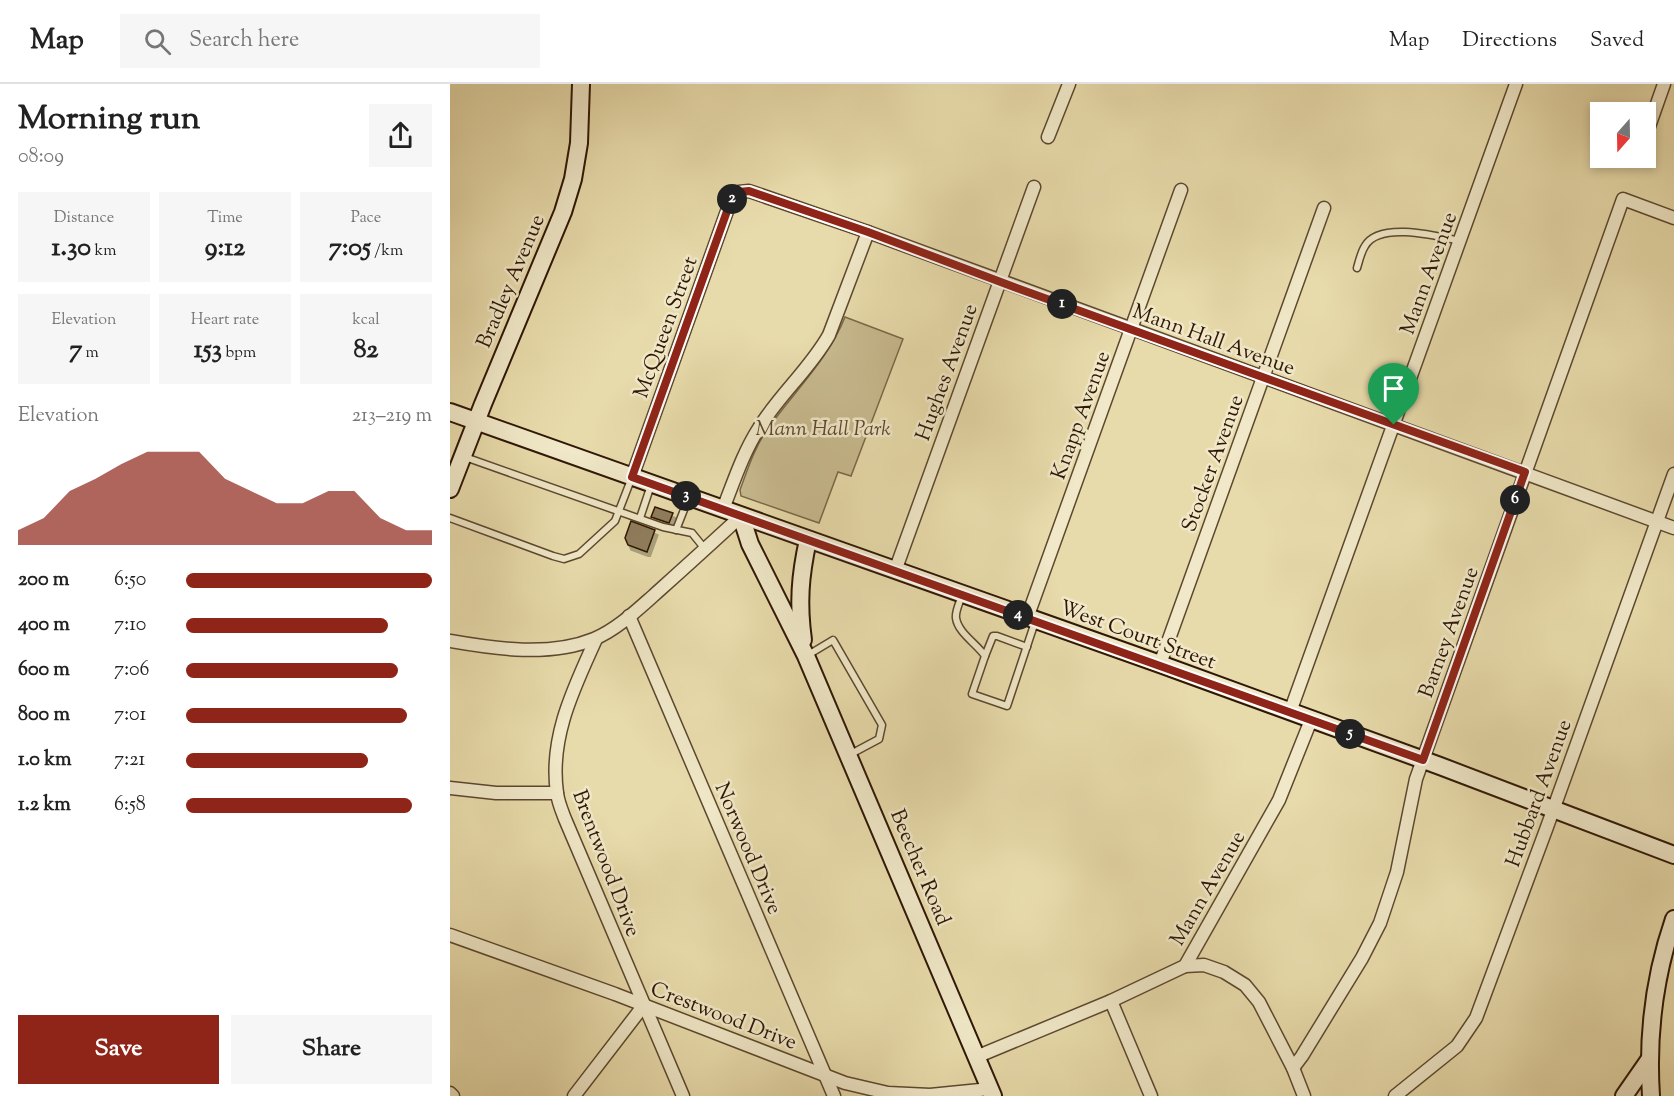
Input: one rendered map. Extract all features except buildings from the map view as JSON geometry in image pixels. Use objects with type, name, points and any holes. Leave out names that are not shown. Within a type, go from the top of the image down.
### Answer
[{"type":"street","name":"Bradley Avenue","points":[[450,489],[563,212],[573,179],[579,143],[581,84]]},
{"type":"street","points":[[1048,137],[1069,84]]},
{"type":"street","name":"Mann Avenue","points":[[1290,712],[1516,84]]},
{"type":"street","points":[[1656,107],[1664,84]]},
{"type":"street","name":"Hughes Avenue","points":[[895,571],[1034,187]]},
{"type":"street","name":"Knapp Avenue","points":[[1031,620],[1182,190]]},
{"type":"street","name":"Mann Hall Avenue","points":[[739,192],[749,191],[764,195],[868,232],[1674,528]]},
{"type":"street","name":"McQueen Street","points":[[632,477],[731,200],[739,192]]},
{"type":"street","name":"Barney Avenue","points":[[1293,1068],[1356,968],[1380,923],[1397,872],[1416,779],[1623,199],[1674,218]]},
{"type":"street","name":"Stocker Avenue","points":[[1160,664],[1324,208]]},
{"type":"street","points":[[723,509],[747,450],[760,426],[821,350],[829,335],[868,232]]},
{"type":"street","name":"West Court Street","points":[[450,412],[1160,664],[1674,855]]},
{"type":"street","name":"Hubbard Avenue","points":[[1395,1096],[1457,1046],[1476,1018],[1674,474]]},
{"type":"street","points":[[450,641],[530,650],[570,646],[596,639],[629,616],[741,516]]},
{"type":"street","name":"Beecher Road","points":[[741,516],[750,544],[806,656],[992,1093]]},
{"type":"street","name":"Beecher Road","points":[[806,656],[799,603],[801,572],[808,540]]},
{"type":"street","name":"Norwood Drive","points":[[629,616],[834,1096]]},
{"type":"street","name":"Brentwood Drive","points":[[596,639],[561,722],[556,758],[557,793],[565,819],[683,1096]]},
{"type":"street","name":"Mann Avenue","points":[[976,1057],[1111,1001],[1185,966],[1279,800],[1311,720]]},
{"type":"street","points":[[450,789],[496,793],[557,793]]},
{"type":"street","points":[[1652,1096],[1648,1060],[1657,979],[1674,919]]},
{"type":"street","name":"Crestwood Drive","points":[[450,934],[644,1005],[845,1083],[888,1093],[930,1095],[992,1093]]},
{"type":"street","points":[[1185,966],[1204,965],[1224,972],[1245,985],[1259,1002],[1293,1068],[1304,1096]]},
{"type":"street","points":[[1111,1001],[1151,1096]]},
{"type":"street","points":[[574,1096],[644,1005]]},
{"type":"street","points":[[1624,1096],[1648,1060]]},
{"type":"street","points":[[450,1093],[453,1096]]},
{"type":"lane","points":[[1357,268],[1365,244],[1376,235],[1395,232],[1426,234],[1461,241]]},
{"type":"lane","points":[[462,456],[640,518],[692,533],[705,549]]},
{"type":"lane","points":[[450,518],[564,559],[579,554],[615,521],[632,477]]},
{"type":"lane","points":[[640,518],[651,484]]},
{"type":"lane","points":[[676,530],[689,497]]},
{"type":"lane","points":[[962,595],[956,618],[959,627],[985,656]]},
{"type":"lane","points":[[1027,647],[993,636],[972,694],[1007,706],[1027,647],[1031,620]]},
{"type":"lane","points":[[806,656],[833,640],[882,725],[879,740],[849,755]]},
{"type":"green space","name":"Mann Hall Park","points":[[845,317],[903,339],[851,476],[838,472],[819,523],[741,496],[740,490],[752,457],[764,434],[821,360]]},
{"type":"route","points":[[749,191],[868,232],[1394,425],[1525,472],[1423,760],[632,477],[731,200],[739,192],[749,191]]}]
